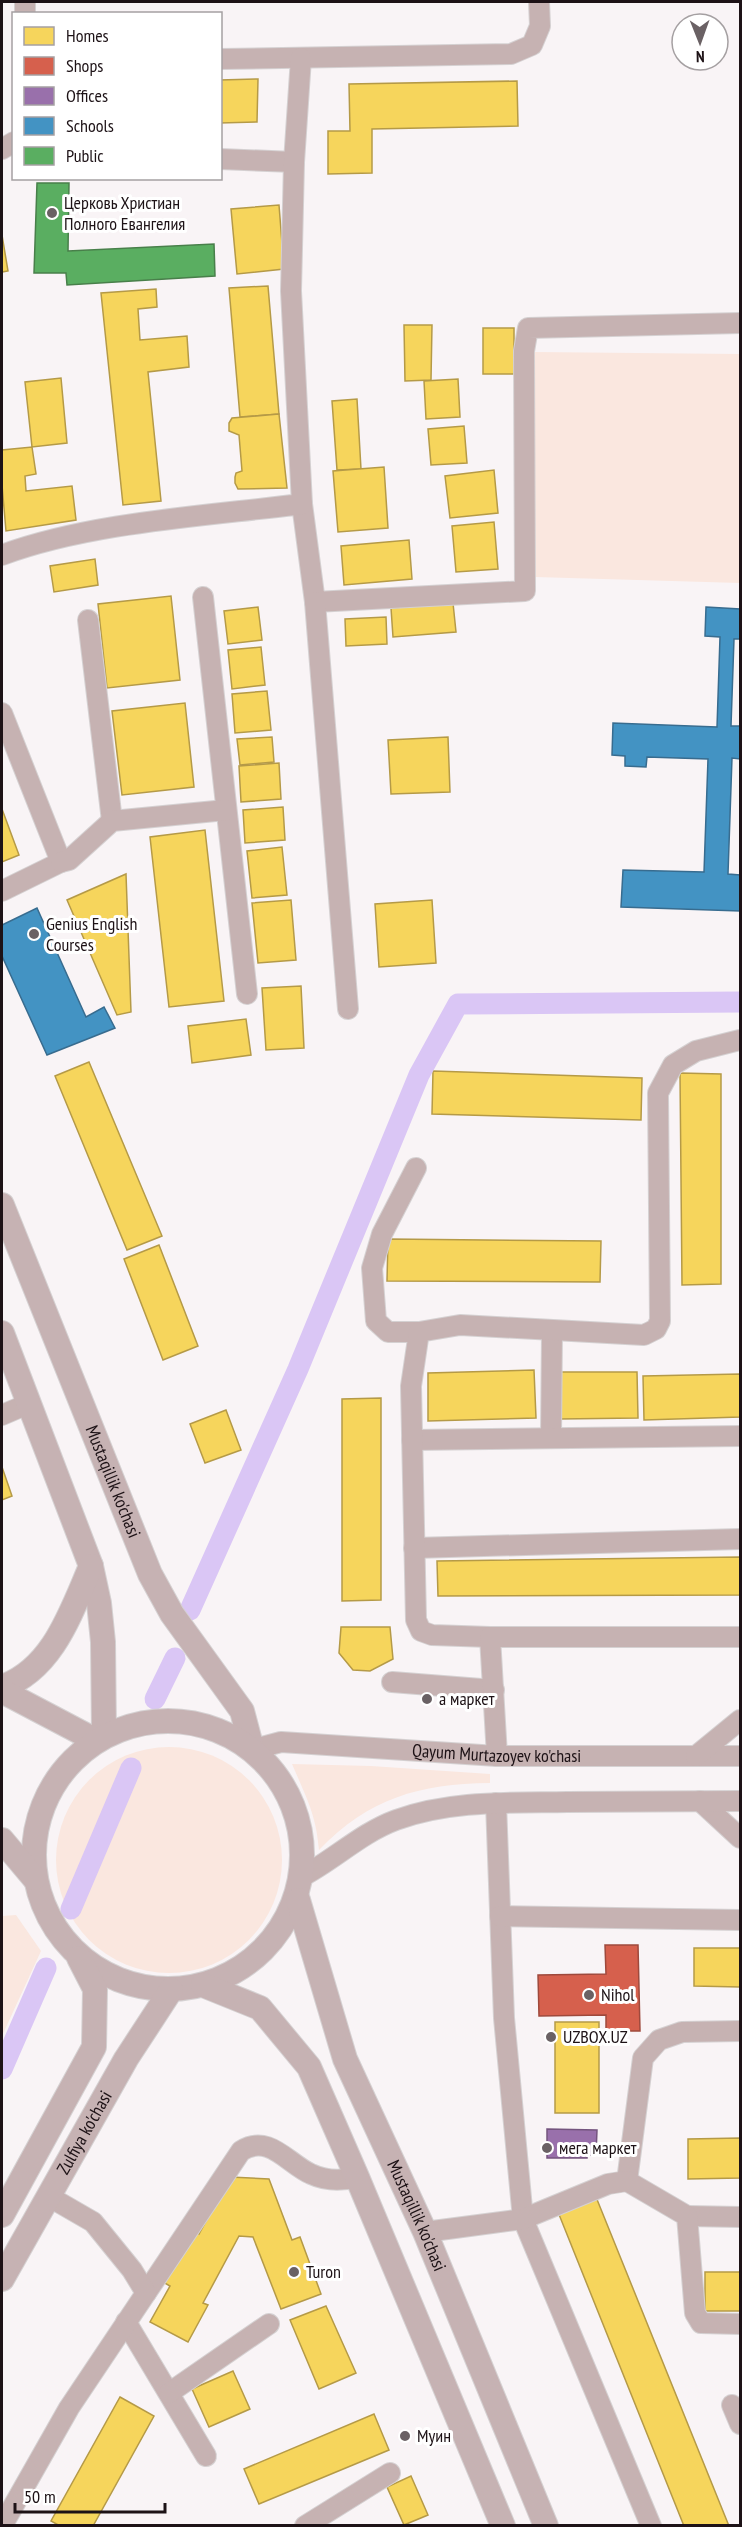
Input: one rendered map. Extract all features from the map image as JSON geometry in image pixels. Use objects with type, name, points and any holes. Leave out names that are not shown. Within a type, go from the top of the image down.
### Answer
[{"type":"main road","name":"Mustaqillik ko'chasi","points":[[2,1205],[150,1574],[172,1614],[242,1711],[253,1747]]},
{"type":"main road","points":[[2,1333],[91,1566],[99,1603],[103,1642],[99,1737]]},
{"type":"main road","points":[[2,1689],[18,1681],[49,1651],[72,1610],[91,1566]]},
{"type":"main road","points":[[2,1689],[99,1737]]},
{"type":"main road","points":[[144,1723],[176,1723],[253,1747],[272,1766],[287,1788],[302,1830],[303,1876],[298,1900],[273,1940],[242,1968],[203,1985],[171,1989],[138,1986],[106,1975],[78,1956],[61,1940],[48,1922],[34,1878],[35,1832],[52,1786],[99,1737],[144,1723]]},
{"type":"main road","points":[[2,1840],[34,1878]]},
{"type":"main road","name":"Mustaqillik ko'chasi","points":[[298,1900],[345,2059],[425,2232],[546,2526]]},
{"type":"main road","name":"Zulfiya ko'chasi","points":[[2,2215],[94,2048],[95,1989],[78,1956]]},
{"type":"main road","points":[[203,1985],[260,2008],[309,2067],[503,2526]]},
{"type":"main road","name":"Zulfiya ko'chasi","points":[[2,2279],[126,2059],[171,1989]]},
{"type":"street","points":[[222,59],[512,54],[532,45],[540,26],[539,2]]},
{"type":"street","points":[[301,58],[294,162],[291,291],[302,504],[315,602],[348,1009]]},
{"type":"street","points":[[222,159],[294,162]]},
{"type":"street","points":[[315,602],[525,591],[524,351],[528,328],[741,323]]},
{"type":"street","points":[[2,555],[21,548],[110,528],[302,504]]},
{"type":"street","points":[[203,597],[247,994]]},
{"type":"street","points":[[88,620],[112,820]]},
{"type":"street","points":[[2,713],[61,862]]},
{"type":"street","points":[[2,891],[69,860],[112,820],[226,810]]},
{"type":"street","points":[[416,1168],[382,1234],[372,1268],[376,1321],[388,1332],[419,1332],[460,1325],[644,1335],[656,1329],[660,1321],[658,1093],[673,1065],[696,1051],[741,1040]]},
{"type":"street","points":[[550,1438],[552,1331]]},
{"type":"street","points":[[419,1332],[411,1386],[416,1620],[421,1631],[432,1635],[490,1637],[741,1637]]},
{"type":"street","points":[[2,1414],[30,1403]]},
{"type":"street","points":[[412,1440],[741,1436]]},
{"type":"street","points":[[414,1548],[741,1539]]},
{"type":"street","points":[[490,1637],[497,1756]]},
{"type":"street","points":[[392,1682],[494,1690]]},
{"type":"street","points":[[696,1756],[741,1720]]},
{"type":"street","name":"Qayum Murtazoyev ko'chasi","points":[[253,1747],[281,1742],[497,1756],[741,1756]]},
{"type":"street","points":[[700,1801],[741,1838]]},
{"type":"street","points":[[303,1876],[330,1862],[354,1840],[396,1820],[438,1808],[496,1803],[741,1801]]},
{"type":"street","points":[[496,1803],[504,2018],[523,2219],[651,2526]]},
{"type":"street","points":[[500,1916],[741,1920]]},
{"type":"street","points":[[627,2181],[643,2058],[659,2040],[682,2031],[741,2031]]},
{"type":"street","points":[[2,2526],[69,2408],[241,2151],[249,2146],[261,2145],[280,2151],[297,2167],[313,2175],[344,2180],[357,2177]]},
{"type":"street","points":[[425,2232],[523,2219],[608,2184],[627,2181],[687,2216],[741,2217]]},
{"type":"street","points":[[48,2196],[93,2222],[132,2270],[146,2292]]},
{"type":"street","points":[[687,2216],[695,2313],[701,2323],[741,2324]]},
{"type":"street","points":[[126,2322],[206,2456]]},
{"type":"street","points":[[169,2393],[269,2324]]},
{"type":"street","points":[[732,2405],[741,2424]]},
{"type":"street","points":[[305,2526],[390,2473]]},
{"type":"shaded area","points":[[534,352],[740,354],[740,583],[535,577]]},
{"type":"shaded area","points":[[169,1747],[202,1752],[212,1756],[232,1766],[249,1780],[263,1797],[273,1817],[277,1827],[282,1860],[277,1893],[273,1903],[263,1923],[249,1940],[232,1954],[212,1964],[202,1968],[169,1973],[136,1968],[126,1964],[106,1954],[89,1940],[75,1923],[65,1903],[61,1893],[56,1860],[61,1827],[65,1817],[75,1797],[89,1780],[106,1766],[126,1756],[136,1752]]},
{"type":"shaded area","points":[[292,1764],[371,1766],[490,1774],[490,1783],[440,1787],[397,1797],[357,1818],[319,1850],[313,1816]]},
{"type":"shaded area","points":[[16,1915],[41,1951],[2,2036],[2,1916]]},
{"type":"building: Homes","points":[[258,79],[257,122],[222,123],[222,80]]},
{"type":"building: Homes","points":[[517,81],[518,126],[372,129],[372,173],[328,174],[328,131],[350,131],[349,84]]},
{"type":"building: Homes","points":[[279,205],[284,269],[237,274],[231,209]]},
{"type":"building: Homes","points":[[2,235],[8,271],[2,272]]},
{"type":"building: Homes","points":[[268,286],[279,414],[240,417],[229,288]]},
{"type":"building: Homes","points":[[156,289],[157,307],[138,309],[140,340],[187,336],[189,367],[148,372],[161,501],[123,505],[101,293]]},
{"type":"building: Homes","points":[[404,325],[432,325],[431,380],[405,381]]},
{"type":"building: Homes","points":[[483,328],[514,328],[514,374],[483,374]]},
{"type":"building: Homes","points":[[61,378],[67,443],[32,447],[25,382]]},
{"type":"building: Homes","points":[[458,379],[460,417],[426,419],[424,381]]},
{"type":"building: Homes","points":[[357,399],[361,469],[337,470],[332,401]]},
{"type":"building: Homes","points":[[279,414],[287,488],[238,489],[235,477],[236,473],[242,471],[239,435],[229,431],[229,423],[232,418]]},
{"type":"building: Homes","points":[[464,426],[467,463],[431,465],[428,429]]},
{"type":"building: Homes","points":[[32,447],[36,474],[25,476],[26,491],[72,486],[76,520],[6,531],[2,450]]},
{"type":"building: Homes","points":[[384,467],[388,528],[338,532],[333,471]]},
{"type":"building: Homes","points":[[494,470],[498,513],[450,518],[445,476]]},
{"type":"building: Homes","points":[[494,522],[498,569],[456,572],[452,526]]},
{"type":"building: Homes","points":[[409,540],[412,579],[344,585],[341,546]]},
{"type":"building: Homes","points":[[95,559],[98,585],[54,592],[50,566]]},
{"type":"building: Homes","points":[[171,596],[180,680],[107,688],[98,604]]},
{"type":"building: Homes","points":[[453,603],[456,632],[393,637],[391,608]]},
{"type":"building: Homes","points":[[258,607],[262,640],[228,644],[224,611]]},
{"type":"building: Homes","points":[[386,617],[387,644],[346,646],[345,619]]},
{"type":"building: Homes","points":[[261,647],[265,685],[232,689],[228,650]]},
{"type":"building: Homes","points":[[267,691],[271,730],[235,733],[232,694]]},
{"type":"building: Homes","points":[[185,703],[194,787],[122,795],[112,711]]},
{"type":"building: Homes","points":[[272,737],[274,762],[240,765],[237,739]]},
{"type":"building: Homes","points":[[448,737],[450,792],[391,794],[388,740]]},
{"type":"building: Homes","points":[[279,763],[281,799],[241,802],[239,766]]},
{"type":"building: Homes","points":[[283,807],[285,840],[245,843],[243,810]]},
{"type":"building: Homes","points":[[2,809],[19,855],[2,862]]},
{"type":"building: Homes","points":[[205,830],[224,1001],[169,1007],[150,837]]},
{"type":"building: Homes","points":[[282,847],[287,895],[252,898],[247,851]]},
{"type":"building: Homes","points":[[126,874],[131,1012],[117,1015],[67,900]]},
{"type":"building: Homes","points":[[291,900],[296,960],[258,963],[252,903]]},
{"type":"building: Homes","points":[[432,900],[436,963],[379,967],[375,904]]},
{"type":"building: Homes","points":[[301,986],[304,1048],[266,1050],[262,988]]},
{"type":"building: Homes","points":[[246,1019],[251,1055],[192,1063],[188,1026]]},
{"type":"building: Homes","points":[[89,1062],[162,1236],[127,1250],[55,1076]]},
{"type":"building: Homes","points":[[433,1071],[642,1078],[641,1120],[432,1114]]},
{"type":"building: Homes","points":[[680,1073],[721,1074],[721,1284],[682,1285]]},
{"type":"building: Homes","points":[[388,1239],[601,1241],[600,1282],[387,1281]]},
{"type":"building: Homes","points":[[159,1245],[198,1346],[163,1360],[124,1259]]},
{"type":"building: Homes","points":[[534,1370],[536,1418],[428,1421],[428,1373]]},
{"type":"building: Homes","points":[[556,1372],[637,1372],[638,1418],[559,1419]]},
{"type":"building: Homes","points":[[740,1374],[740,1417],[644,1420],[643,1376]]},
{"type":"building: Homes","points":[[381,1398],[381,1600],[342,1601],[342,1399]]},
{"type":"building: Homes","points":[[226,1410],[241,1450],[205,1463],[190,1424]]},
{"type":"building: Homes","points":[[2,1467],[12,1496],[2,1500]]},
{"type":"building: Homes","points":[[740,1557],[740,1595],[438,1596],[437,1561]]},
{"type":"building: Homes","points":[[341,1627],[390,1627],[393,1659],[370,1671],[353,1670],[339,1653]]},
{"type":"building: Homes","points":[[694,1948],[740,1948],[740,1987],[694,1986]]},
{"type":"building: Homes","points":[[555,2022],[599,2022],[599,2113],[555,2113]]},
{"type":"building: Homes","points":[[740,2138],[740,2178],[688,2179],[688,2139]]},
{"type":"building: Homes","points":[[230,2177],[269,2179],[292,2240],[300,2237],[321,2294],[281,2309],[253,2237],[239,2236],[203,2303],[208,2305],[188,2342],[150,2322],[170,2286],[163,2282],[191,2230],[199,2234]]},
{"type":"building: Homes","points":[[596,2197],[729,2526],[684,2526],[558,2212]]},
{"type":"building: Homes","points":[[705,2272],[740,2272],[740,2311],[705,2311]]},
{"type":"building: Homes","points":[[326,2306],[356,2373],[319,2389],[290,2320]]},
{"type":"building: Homes","points":[[233,2371],[250,2409],[209,2427],[192,2389]]},
{"type":"building: Homes","points":[[120,2397],[154,2416],[93,2526],[60,2526],[51,2521]]},
{"type":"building: Homes","points":[[374,2414],[389,2450],[259,2504],[244,2469]]},
{"type":"building: Homes","points":[[411,2476],[428,2515],[404,2525],[387,2487]]},
{"type":"building: Shops","name":"Nihol","points":[[605,1945],[638,1945],[640,2031],[606,2031],[606,2015],[539,2016],[538,1975],[606,1974]]},
{"type":"building: Offices","points":[[547,2129],[597,2130],[596,2155],[587,2155],[587,2158],[547,2158]]},
{"type":"building: Schools","points":[[706,607],[740,609],[740,639],[734,639],[731,726],[740,726],[740,759],[732,758],[728,874],[740,875],[740,911],[621,907],[623,870],[704,872],[708,759],[647,757],[646,767],[625,766],[625,756],[612,755],[613,723],[717,727],[720,637],[705,636]]},
{"type":"building: Schools","points":[[37,908],[86,1017],[104,1007],[115,1028],[47,1055],[2,956],[2,925]]},
{"type":"building: Public","name":"Церковь Христиан Полного Евангелия","points":[[37,183],[69,183],[68,251],[214,244],[215,276],[67,285],[66,273],[34,273]]},
{"type":"waterway","points":[[190,1610],[298,1369],[419,1075],[458,1004],[740,1002]]},
{"type":"waterway","points":[[155,1699],[175,1658]]},
{"type":"waterway","points":[[71,1909],[131,1768]]},
{"type":"waterway","points":[[2,2069],[46,1968]]},
{"type":"place","name":"Церковь Христиан Полного Евангелия","points":[[52,213]]},
{"type":"place","name":"Genius English Courses","points":[[34,934]]},
{"type":"place","name":"а маркет","points":[[427,1699]]},
{"type":"place","name":"Nihol","points":[[589,1995]]},
{"type":"place","name":"UZBOX.UZ","points":[[551,2037]]},
{"type":"place","name":"мега маркет","points":[[547,2148]]},
{"type":"place","name":"Turon","points":[[294,2272]]},
{"type":"place","name":"Муин","points":[[405,2436]]}]
